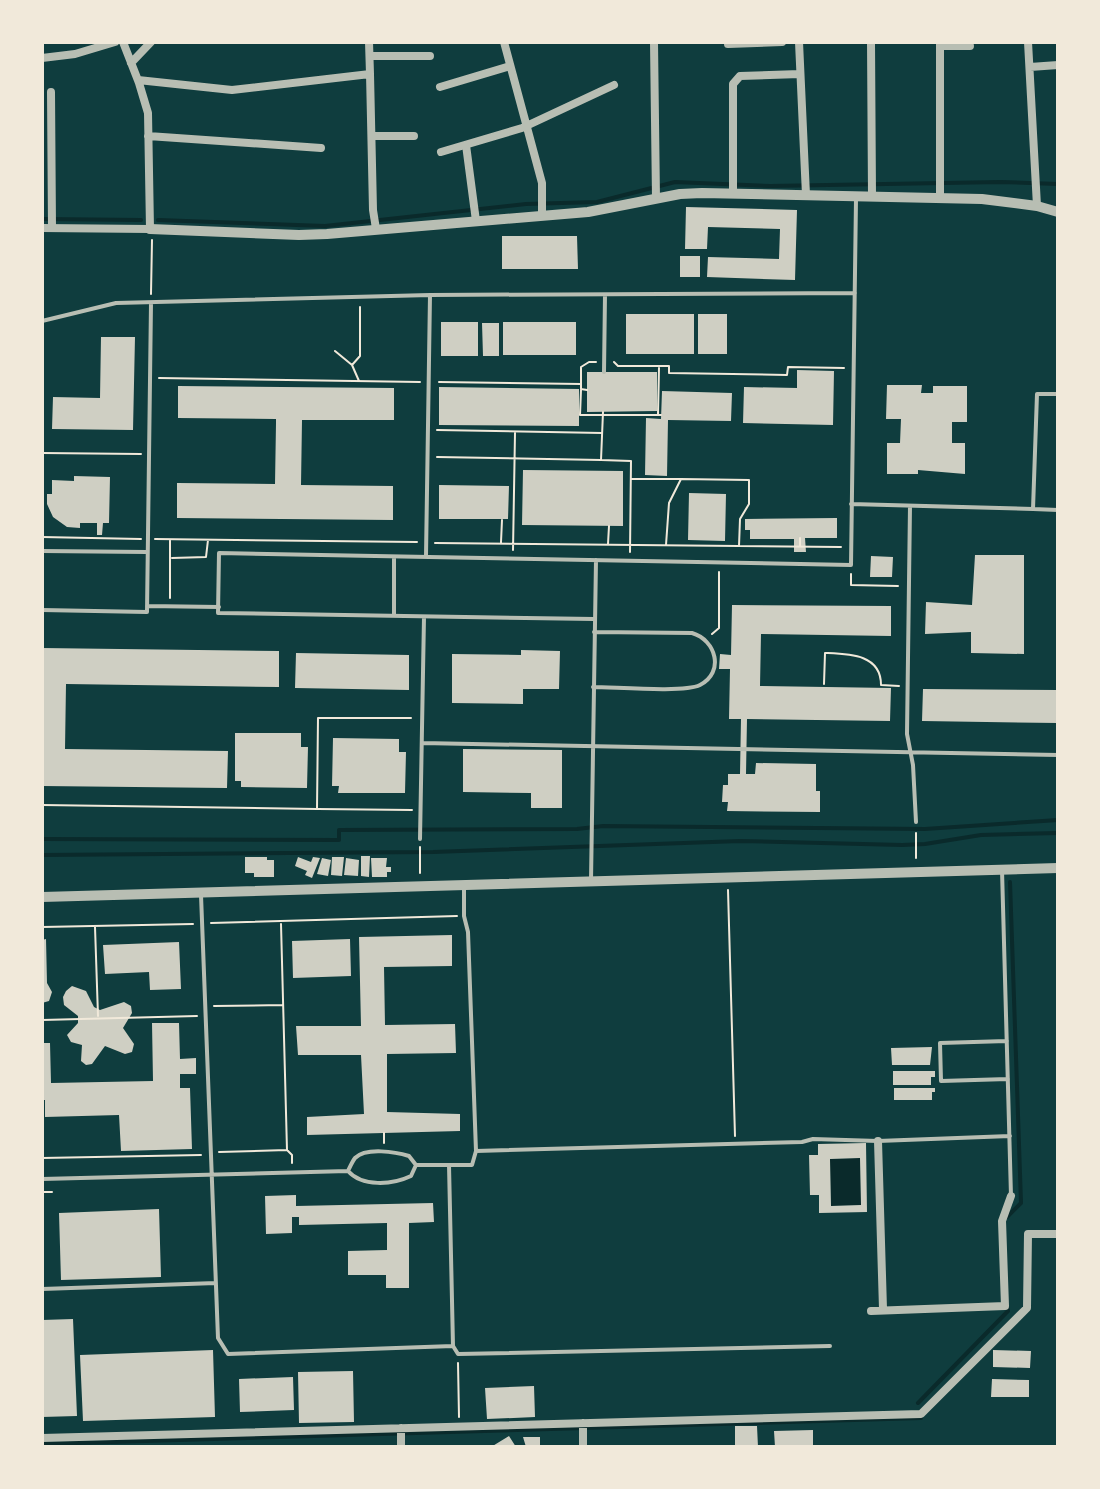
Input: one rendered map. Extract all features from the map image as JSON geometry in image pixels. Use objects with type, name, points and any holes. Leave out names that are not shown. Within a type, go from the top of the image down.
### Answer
[{"type":"street","points":[[42,58],[75,54],[115,42]]},
{"type":"street","points":[[123,42],[148,113],[151,229]]},
{"type":"street","points":[[131,63],[151,42]]},
{"type":"street","points":[[369,42],[375,223]]},
{"type":"street","points":[[504,42],[542,183],[542,207]]},
{"type":"street","points":[[654,42],[656,191]]},
{"type":"street","points":[[728,44],[782,42]]},
{"type":"street","points":[[799,42],[806,189]]},
{"type":"street","points":[[871,42],[872,189]]},
{"type":"street","points":[[1028,42],[1037,206]]},
{"type":"street","points":[[940,188],[940,44],[970,46]]},
{"type":"street","points":[[370,56],[430,56]]},
{"type":"street","points":[[1030,67],[1058,65]]},
{"type":"street","points":[[440,87],[510,66]]},
{"type":"street","points":[[138,80],[232,90],[370,74]]},
{"type":"street","points":[[733,187],[733,84],[740,76],[800,74]]},
{"type":"street","points":[[441,152],[527,125],[614,85]]},
{"type":"street","points":[[51,92],[49,223],[299,235],[375,223],[542,207],[588,212],[656,191],[680,194],[733,187],[806,189],[857,196],[872,189],[940,188],[1058,212]]},
{"type":"street","points":[[148,136],[321,148]]},
{"type":"street","points":[[372,136],[414,136]]},
{"type":"street","points":[[466,145],[475,213]]},
{"type":"street","points":[[42,897],[1058,868]]},
{"type":"street","points":[[878,1141],[883,1309]]},
{"type":"street","points":[[871,1311],[1005,1306],[1002,1221],[1011,1196]]},
{"type":"street","points":[[42,1438],[401,1432],[459,1427],[583,1427],[921,1414],[1027,1308],[1028,1234],[1058,1234]]},
{"type":"street","points":[[583,1427],[583,1447]]},
{"type":"street","points":[[401,1432],[401,1447]]},
{"type":"lane","points":[[594,619],[218,613],[219,553],[851,565],[857,196]]},
{"type":"lane","points":[[42,321],[116,303],[430,295],[855,293]]},
{"type":"lane","points":[[426,557],[430,295]]},
{"type":"lane","points":[[604,372],[605,295]]},
{"type":"lane","points":[[42,610],[147,612],[151,303]]},
{"type":"lane","points":[[1033,509],[1037,394],[1058,394]]},
{"type":"lane","points":[[851,504],[1058,510]]},
{"type":"lane","points":[[910,506],[907,734],[916,822]]},
{"type":"lane","points":[[42,551],[147,552]]},
{"type":"lane","points":[[394,557],[394,616]]},
{"type":"lane","points":[[591,881],[596,560]]},
{"type":"lane","points":[[147,606],[219,607]]},
{"type":"lane","points":[[420,836],[424,617]]},
{"type":"lane","points":[[593,687],[696,687],[708,680],[715,667],[714,653],[707,640],[692,633],[594,632]]},
{"type":"lane","points":[[422,743],[1058,755]]},
{"type":"lane","points":[[1002,869],[1011,1196]]},
{"type":"lane","points":[[416,1165],[472,1165],[476,1151],[464,885]]},
{"type":"lane","points":[[201,893],[218,1338],[228,1354],[453,1346]]},
{"type":"lane","points":[[1007,1041],[940,1043],[940,1068],[941,1081],[1008,1079]]},
{"type":"lane","points":[[476,1151],[802,1142],[813,1139],[878,1141],[1010,1136]]},
{"type":"lane","points":[[348,1171],[355,1158],[364,1153],[398,1152],[409,1156],[416,1165]]},
{"type":"lane","points":[[42,1179],[348,1171],[355,1179],[367,1182],[400,1181],[411,1176],[416,1165]]},
{"type":"lane","points":[[449,1165],[453,1346],[458,1354],[830,1346]]},
{"type":"lane","points":[[42,1289],[216,1283]]},
{"type":"path","points":[[151,229],[151,303]]},
{"type":"path","points":[[352,365],[360,356],[361,298]]},
{"type":"path","points":[[335,351],[352,365],[360,381]]},
{"type":"path","points":[[659,366],[660,415],[580,415],[581,367],[589,362],[614,362],[618,366],[659,366],[669,366],[669,373],[787,375],[788,367],[854,368]]},
{"type":"path","points":[[150,378],[581,384]]},
{"type":"path","points":[[581,389],[587,390]]},
{"type":"path","points":[[601,460],[602,413]]},
{"type":"path","points":[[523,432],[524,426]]},
{"type":"path","points":[[428,430],[602,433]]},
{"type":"path","points":[[513,559],[515,432]]},
{"type":"path","points":[[42,453],[149,454]]},
{"type":"path","points":[[428,457],[631,461],[630,561]]},
{"type":"path","points":[[631,479],[749,480],[749,504],[740,519],[739,546]]},
{"type":"path","points":[[666,546],[669,503],[681,479]]},
{"type":"path","points":[[501,543],[502,520]]},
{"type":"path","points":[[608,545],[609,526]]},
{"type":"path","points":[[42,537],[851,547]]},
{"type":"path","points":[[800,538],[800,547]]},
{"type":"path","points":[[170,539],[170,606]]},
{"type":"path","points":[[170,558],[206,557],[208,540]]},
{"type":"path","points":[[707,640],[719,628],[719,563]]},
{"type":"path","points":[[851,565],[851,585],[909,586]]},
{"type":"path","points":[[824,684],[825,653],[847,654],[871,662],[881,674],[881,685],[908,686]]},
{"type":"path","points":[[317,809],[318,718],[422,718]]},
{"type":"path","points":[[42,805],[420,810]]},
{"type":"path","points":[[916,831],[916,850]]},
{"type":"path","points":[[420,836],[420,886]]},
{"type":"path","points":[[727,877],[735,1144]]},
{"type":"path","points":[[42,927],[464,916]]},
{"type":"path","points":[[281,922],[287,1150],[292,1155],[292,1172]]},
{"type":"path","points":[[95,925],[99,1018]]},
{"type":"path","points":[[207,1007],[284,1005]]},
{"type":"path","points":[[42,1020],[207,1016]]},
{"type":"path","points":[[42,1158],[287,1150]]},
{"type":"path","points":[[42,1192],[52,1192]]},
{"type":"path","points":[[458,1354],[459,1427]]},
{"type":"water","points":[[860,1158],[861,1205],[831,1206],[830,1159]]},
{"type":"building","points":[[686,207],[797,210],[795,280],[707,277],[708,257],[779,259],[780,229],[708,227],[707,249],[685,249]]},
{"type":"building","points":[[502,236],[577,236],[578,269],[502,269]]},
{"type":"building","points":[[680,256],[700,256],[700,277],[680,277]]},
{"type":"building","points":[[626,314],[694,314],[694,354],[626,354]]},
{"type":"building","points":[[698,314],[727,314],[727,354],[698,354]]},
{"type":"building","points":[[441,322],[478,322],[478,356],[441,356]]},
{"type":"building","points":[[503,322],[576,322],[576,355],[503,355]]},
{"type":"building","points":[[482,323],[499,323],[499,356],[483,356]]},
{"type":"building","points":[[101,337],[135,337],[133,430],[52,429],[53,397],[100,398]]},
{"type":"building","points":[[797,370],[834,371],[833,425],[743,423],[744,387],[797,388]]},
{"type":"building","points":[[587,372],[657,372],[657,411],[587,412]]},
{"type":"building","points":[[887,385],[922,385],[921,393],[933,393],[933,386],[967,386],[967,422],[952,422],[952,443],[965,443],[965,474],[918,470],[918,474],[887,474],[887,443],[900,443],[901,419],[886,419]]},
{"type":"building","points":[[178,386],[394,388],[394,420],[302,420],[301,485],[393,486],[393,520],[177,518],[177,483],[275,484],[276,423],[276,419],[178,418]]},
{"type":"building","points":[[439,387],[579,389],[579,426],[439,425]]},
{"type":"building","points":[[662,391],[732,393],[731,421],[668,420],[667,476],[645,475],[646,418],[661,419]]},
{"type":"building","points":[[523,470],[623,471],[623,526],[522,525]]},
{"type":"building","points":[[74,476],[110,477],[109,523],[103,523],[102,535],[97,535],[97,523],[80,523],[80,528],[67,527],[53,517],[47,504],[47,494],[52,494],[52,480],[74,481]]},
{"type":"building","points":[[439,485],[509,486],[508,519],[439,519]]},
{"type":"building","points":[[689,493],[726,494],[725,541],[688,540]]},
{"type":"building","points":[[837,518],[837,538],[805,538],[806,552],[794,552],[794,539],[750,539],[750,530],[745,530],[745,519]]},
{"type":"building","points":[[975,555],[1024,555],[1024,654],[971,653],[971,632],[925,634],[926,602],[972,605]]},
{"type":"building","points":[[871,556],[893,557],[892,577],[870,577]]},
{"type":"building","points":[[732,605],[891,606],[891,636],[761,634],[760,686],[891,688],[890,721],[747,719],[746,774],[755,774],[756,763],[816,764],[820,812],[727,811],[728,802],[722,802],[723,785],[728,785],[728,774],[740,774],[741,719],[729,719],[730,669],[719,669],[720,654],[731,655]]},
{"type":"building","points":[[42,648],[279,651],[279,687],[66,684],[65,749],[228,751],[227,788],[42,786]]},
{"type":"building","points":[[521,650],[560,651],[559,689],[523,689],[523,704],[452,703],[452,654],[521,655]]},
{"type":"building","points":[[296,653],[409,655],[409,690],[295,688]]},
{"type":"building","points":[[923,689],[1058,690],[1058,723],[922,721]]},
{"type":"building","points":[[235,733],[301,733],[301,747],[308,747],[307,788],[241,787],[241,781],[235,781]]},
{"type":"building","points":[[333,738],[399,739],[399,752],[406,752],[405,793],[338,793],[339,786],[332,786]]},
{"type":"building","points":[[463,749],[562,750],[562,808],[531,808],[531,793],[463,792]]},
{"type":"building","points":[[361,856],[370,856],[369,877],[361,876]]},
{"type":"building","points":[[245,857],[274,860],[274,877],[254,877],[254,873],[245,873]]},
{"type":"building","points":[[298,857],[311,862],[313,857],[320,858],[312,878],[305,875],[307,871],[295,866]]},
{"type":"building","points":[[332,857],[344,857],[342,876],[331,875]]},
{"type":"building","points":[[322,858],[331,860],[328,876],[317,874]]},
{"type":"building","points":[[346,858],[359,860],[358,876],[344,875]]},
{"type":"building","points":[[371,858],[387,858],[386,867],[391,867],[391,872],[387,872],[387,877],[372,877]]},
{"type":"building","points":[[452,935],[452,966],[384,967],[385,1025],[455,1024],[456,1053],[387,1054],[387,1112],[460,1114],[460,1131],[307,1135],[307,1117],[364,1114],[361,1055],[298,1055],[296,1026],[361,1026],[359,937]]},
{"type":"building","points":[[46,939],[47,983],[52,992],[49,1001],[42,1003],[42,940]]},
{"type":"building","points":[[350,939],[351,976],[293,978],[292,941]]},
{"type":"building","points":[[179,942],[181,989],[150,990],[149,972],[105,974],[103,945]]},
{"type":"building","points":[[72,986],[86,991],[94,1007],[100,1010],[124,1002],[131,1006],[132,1013],[123,1028],[134,1044],[132,1052],[125,1054],[105,1046],[92,1064],[86,1065],[81,1061],[82,1045],[71,1042],[67,1035],[78,1023],[78,1016],[64,1005],[63,997]]},
{"type":"building","points":[[152,1023],[179,1023],[180,1059],[196,1058],[196,1074],[180,1074],[180,1088],[190,1088],[192,1149],[121,1151],[119,1115],[45,1117],[42,1043],[50,1043],[51,1083],[153,1081]]},
{"type":"building","points":[[932,1047],[930,1065],[892,1065],[891,1048]]},
{"type":"building","points":[[893,1071],[935,1071],[935,1077],[931,1077],[931,1085],[893,1085]]},
{"type":"building","points":[[894,1088],[935,1088],[935,1092],[932,1092],[932,1100],[894,1100]]},
{"type":"building","points":[[866,1143],[867,1212],[819,1213],[819,1195],[810,1195],[809,1155],[818,1155],[818,1144]],"holes":[[[860,1158],[861,1205],[831,1206],[830,1159]]]},
{"type":"building","points":[[296,1195],[296,1206],[433,1203],[434,1222],[409,1223],[409,1288],[386,1288],[386,1275],[348,1275],[348,1251],[387,1250],[387,1223],[299,1225],[299,1217],[292,1217],[292,1233],[266,1234],[265,1196]]},
{"type":"building","points":[[159,1209],[161,1277],[61,1280],[59,1213]]},
{"type":"building","points":[[73,1319],[77,1416],[42,1417],[42,1320]]},
{"type":"building","points":[[213,1350],[215,1417],[83,1421],[80,1355]]},
{"type":"building","points":[[993,1350],[1031,1351],[1030,1368],[993,1367]]},
{"type":"building","points":[[353,1371],[354,1422],[299,1423],[298,1372]]},
{"type":"building","points":[[293,1377],[294,1410],[240,1412],[239,1379]]},
{"type":"building","points":[[992,1379],[1029,1380],[1029,1397],[991,1397]]},
{"type":"building","points":[[534,1386],[535,1417],[487,1419],[485,1388]]},
{"type":"building","points":[[735,1426],[757,1426],[758,1447],[735,1447]]},
{"type":"building","points":[[813,1430],[813,1447],[775,1447],[774,1431]]},
{"type":"building","points":[[509,1436],[516,1447],[491,1447]]},
{"type":"building","points":[[523,1437],[540,1437],[540,1447],[526,1447]]},
{"type":"waterway","points":[[158,220],[325,226],[526,204],[597,202],[675,182],[770,186],[1058,184]]},
{"type":"waterway","points":[[42,219],[141,220]]},
{"type":"waterway","points":[[42,839],[339,840],[339,830],[577,829],[603,826],[925,829],[1058,820]]},
{"type":"waterway","points":[[42,855],[433,852],[740,841],[902,845],[981,835],[1058,833]]},
{"type":"waterway","points":[[1007,1217],[1021,1203],[1010,882]]},
{"type":"waterway","points":[[918,1403],[1008,1311],[1007,1306]]},
{"type":"waterway","points":[[42,1444],[921,1418]]}]
